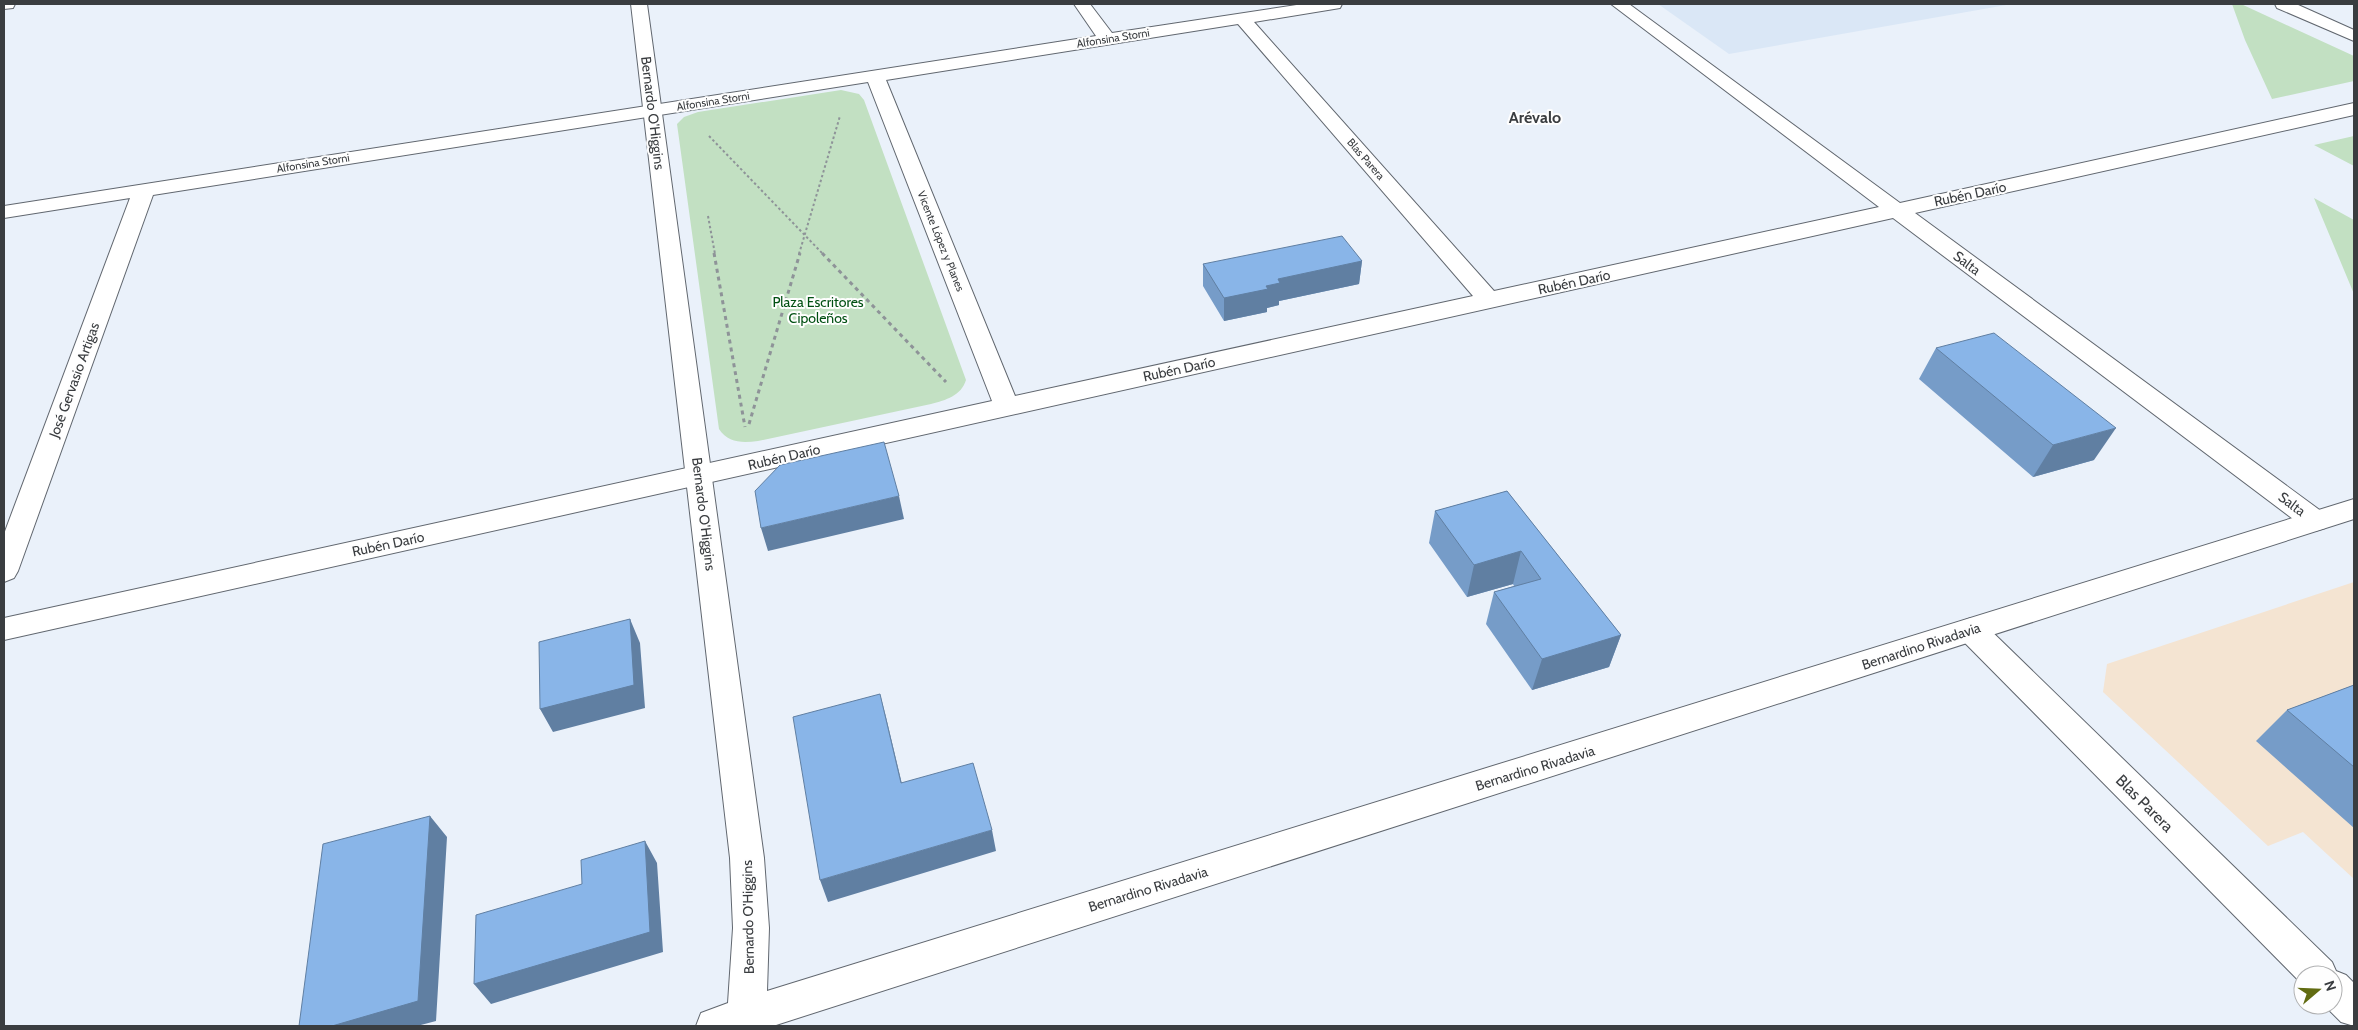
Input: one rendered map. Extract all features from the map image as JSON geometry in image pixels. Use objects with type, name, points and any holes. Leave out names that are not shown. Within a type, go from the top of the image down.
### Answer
[{"type":"street","name":"Bernardo O'Higgins","points":[[639,4],[747,858],[751,928],[736,1023]]},
{"type":"street","points":[[1082,4],[1107,39]]},
{"type":"street","name":"Alfonsina Storni","points":[[4,212],[1334,4]]},
{"type":"street","name":"Salta","points":[[1619,4],[2315,521]]},
{"type":"street","points":[[2283,4],[2354,36]]},
{"type":"street","name":"Blas Parera","points":[[1242,18],[1490,300]]},
{"type":"street","name":"Vicente López y Planes","points":[[875,76],[1007,407]]},
{"type":"street","name":"Rubén Darío","points":[[4,629],[2354,109]]},
{"type":"street","name":"José Gervasio Artigas","points":[[4,571],[144,190]]},
{"type":"street","name":"Bernardino Rivadavia","points":[[736,1023],[2354,509]]},
{"type":"street","name":"Blas Parera","points":[[1971,630],[2310,965]]},
{"type":"street","points":[[2343,998],[2354,1009]]},
{"type":"path","points":[[708,214],[746,434],[840,114]]},
{"type":"path","points":[[704,132],[950,387]]},
{"type":"shaded area","points":[[1658,4],[2012,4],[1729,54]]},
{"type":"shaded area","points":[[2354,582],[2354,879],[2303,832],[2268,846],[2103,692],[2107,664]]},
{"type":"green space","points":[[2232,4],[2241,4],[2354,56],[2354,81],[2272,99],[2245,40]]},
{"type":"green space","name":"Plaza Escritores Cipoleños","points":[[841,90],[859,94],[864,100],[966,380],[957,394],[931,404],[758,441],[736,441],[727,437],[719,429],[677,124],[684,117],[698,112]]},
{"type":"green space","points":[[2354,136],[2354,166],[2314,145]]},
{"type":"green space","points":[[2314,198],[2354,220],[2354,294]]},
{"type":"building","points":[[1342,236],[1362,261],[1278,279],[1280,283],[1266,286],[1268,289],[1224,298],[1203,264]]},
{"type":"building","points":[[1994,333],[2116,428],[2053,445],[1936,348]]},
{"type":"building","points":[[884,442],[899,496],[761,528],[755,491],[780,465]]},
{"type":"building","points":[[1507,491],[1621,635],[1542,659],[1494,592],[1541,579],[1521,551],[1474,565],[1435,511]]},
{"type":"building","points":[[630,619],[634,685],[540,709],[539,642]]},
{"type":"building","points":[[2354,685],[2354,767],[2287,710]]},
{"type":"building","points":[[880,694],[901,783],[973,763],[992,830],[820,880],[793,717]]},
{"type":"building","points":[[430,816],[418,1001],[332,1026],[299,1026],[323,844]]},
{"type":"building","points":[[645,841],[650,932],[474,984],[476,915],[582,884],[581,860]]},
{"type":"district","name":"Arévalo","points":[[1535,117]]}]
